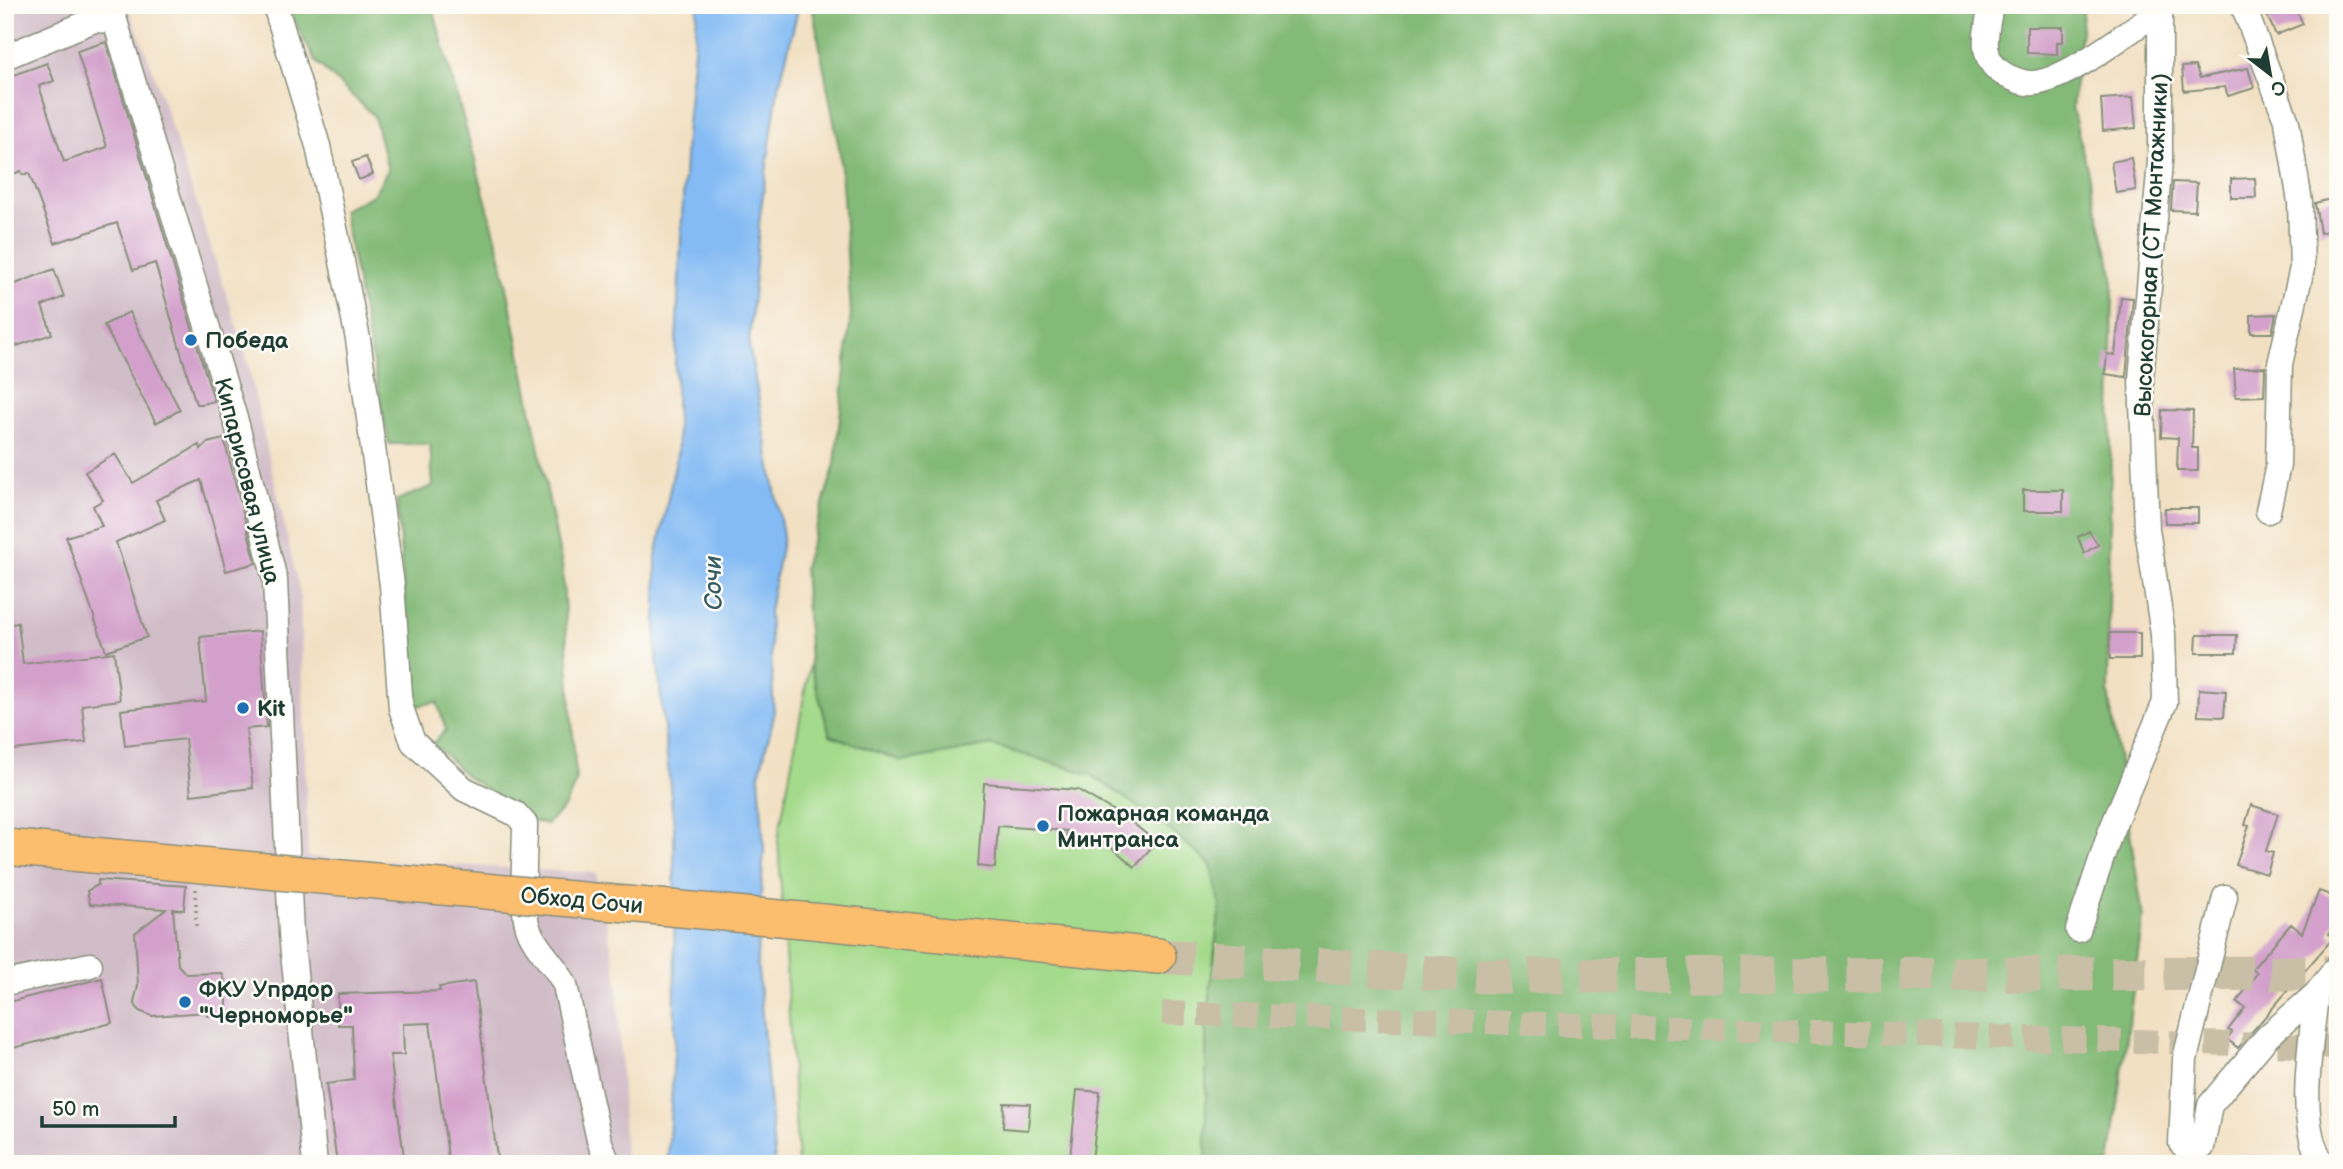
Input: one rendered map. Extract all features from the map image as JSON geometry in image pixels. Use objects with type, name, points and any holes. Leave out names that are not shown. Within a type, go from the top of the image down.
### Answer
[{"type":"highway","name":"Обход Сочи","points":[[5,847],[1158,956]]},
{"type":"street","points":[[275,5],[317,146],[358,339],[392,585],[401,708],[413,741],[423,751],[464,789],[516,814],[525,824],[527,923],[535,941],[558,970],[565,985],[608,1164]]},
{"type":"street","points":[[1991,5],[1984,52],[1990,63],[2018,82],[2035,83],[2084,62],[2160,8]]},
{"type":"street","points":[[2243,5],[2287,122],[2300,202],[2302,268],[2280,364],[2278,465],[2268,511]]},
{"type":"street","name":"Высокогорная (СТ Монтажники)","points":[[2078,930],[2110,833],[2165,702],[2163,634],[2147,529],[2141,379],[2160,161],[2160,8]]},
{"type":"street","name":"Кипарисовая улица","points":[[5,57],[94,20],[115,21],[237,425],[275,580],[291,934],[315,1164]]},
{"type":"street","points":[[2225,897],[2185,1059],[2181,1143],[2184,1149],[2190,1152],[2202,1147],[2210,1105],[2267,1037],[2316,994],[2338,966]]},
{"type":"street","points":[[5,983],[90,965]]},
{"type":"street","points":[[2316,994],[2306,1102],[2318,1156],[2323,1164]]},
{"type":"shaded area","points":[[5,5],[127,5],[151,65],[245,351],[300,594],[308,857],[596,873],[617,976],[625,1164],[5,1164]]},
{"type":"green space","points":[[297,5],[432,5],[500,252],[562,566],[576,782],[564,808],[547,824],[536,822],[466,776],[433,743],[446,730],[437,702],[412,707],[397,500],[433,486],[430,444],[389,444],[343,210],[373,195],[388,170],[374,116],[315,61],[289,10]]},
{"type":"green space","points":[[812,5],[2084,5],[2072,108],[2113,274],[2108,692],[2143,916],[2110,1164],[1206,1164],[1206,1026],[1220,906],[1211,865],[1163,824],[1090,774],[991,745],[902,761],[830,735],[810,664],[804,567],[835,464],[851,313],[840,154]]},
{"type":"green space","points":[[810,664],[830,735],[902,761],[991,745],[1090,774],[1163,824],[1211,865],[1220,906],[1206,1026],[1206,1164],[798,1164],[778,838]]},
{"type":"water","name":"Сочи","points":[[698,5],[799,5],[777,95],[760,215],[749,345],[783,536],[769,611],[774,716],[759,775],[764,848],[757,958],[775,1164],[669,1164],[668,1156],[675,1037],[674,826],[656,648],[656,557],[678,450],[675,364],[686,137]]},
{"type":"building","points":[[2262,5],[2294,5],[2303,24],[2276,35]]},
{"type":"building","points":[[2027,27],[2063,27],[2063,42],[2057,42],[2057,54],[2027,53]]},
{"type":"building","points":[[106,42],[214,401],[196,404],[155,263],[133,270],[117,223],[55,243],[29,173],[23,175],[21,171],[5,177],[5,78],[47,63],[54,81],[39,86],[64,162],[107,147],[77,51]]},
{"type":"building","points":[[2195,66],[2200,78],[2248,68],[2254,88],[2228,96],[2225,87],[2184,91],[2182,67]]},
{"type":"building","points":[[2133,97],[2136,128],[2103,131],[2101,99]]},
{"type":"building","points":[[366,157],[373,174],[359,180],[352,162]]},
{"type":"building","points":[[2131,158],[2136,190],[2116,193],[2111,162]]},
{"type":"building","points":[[2255,178],[2256,198],[2231,198],[2231,179]]},
{"type":"building","points":[[2173,182],[2197,183],[2195,211],[2171,210]]},
{"type":"building","points":[[2338,197],[2338,228],[2320,233],[2315,203]]},
{"type":"building","points":[[54,269],[64,297],[42,306],[52,334],[5,350],[5,288]]},
{"type":"building","points":[[2121,297],[2133,298],[2126,377],[2105,374],[2107,354],[2115,355]]},
{"type":"building","points":[[129,312],[180,410],[156,423],[104,325]]},
{"type":"building","points":[[2276,314],[2272,333],[2251,333],[2251,315]]},
{"type":"building","points":[[2265,367],[2264,396],[2236,397],[2234,369]]},
{"type":"building","points":[[2162,410],[2193,411],[2192,448],[2198,448],[2198,471],[2177,471],[2178,438],[2161,437]]},
{"type":"building","points":[[224,439],[256,563],[226,571],[201,480],[156,500],[165,520],[116,542],[147,637],[106,651],[66,537],[102,526],[93,506],[103,500],[85,472],[115,454],[133,483],[199,445],[201,449],[207,443]]},
{"type":"building","points":[[2023,490],[2063,490],[2063,511],[2023,511]]},
{"type":"building","points":[[2165,508],[2198,508],[2198,523],[2165,523]]},
{"type":"building","points":[[2089,531],[2098,545],[2084,553],[2078,537]]},
{"type":"building","points":[[18,623],[23,664],[114,652],[120,700],[82,705],[86,742],[5,751],[5,625]]},
{"type":"building","points":[[260,631],[267,727],[246,729],[253,788],[191,795],[185,739],[125,746],[121,710],[206,701],[200,637]]},
{"type":"building","points":[[2109,633],[2140,633],[2140,659],[2110,659]]},
{"type":"building","points":[[2197,635],[2237,635],[2236,653],[2196,653]]},
{"type":"building","points":[[2199,689],[2226,691],[2224,717],[2198,716]]},
{"type":"building","name":"Пожарная команда Минтранса","points":[[984,783],[1078,790],[1129,820],[1156,842],[1135,867],[1108,844],[1066,841],[1067,831],[998,826],[995,868],[978,866]]},
{"type":"building","points":[[2251,805],[2278,814],[2266,851],[2273,853],[2267,874],[2236,865],[2249,826],[2245,825]]},
{"type":"building","points":[[98,880],[186,886],[184,910],[173,909],[178,965],[186,974],[222,973],[227,987],[227,1015],[207,1016],[206,1012],[152,1016],[139,1011],[134,1002],[138,986],[135,933],[166,909],[90,904],[87,891],[98,885]]},
{"type":"building","points":[[2319,891],[2338,898],[2338,913],[2329,934],[2334,937],[2238,1048],[2227,1039],[2232,1032],[2228,1030],[2245,1008],[2237,1002],[2257,973],[2252,969],[2291,924],[2302,933]]},
{"type":"building","points":[[102,978],[112,1023],[5,1050],[5,1003]]},
{"type":"building","points":[[474,982],[498,1164],[449,1164],[430,1023],[403,1024],[404,1055],[390,1055],[405,1164],[337,1164],[326,1084],[354,1080],[352,1025],[338,1025],[338,994],[440,991],[439,987]]},
{"type":"building","points":[[1077,1090],[1100,1092],[1092,1160],[1070,1158]]},
{"type":"building","points":[[1004,1103],[1030,1104],[1028,1130],[1003,1128]]},
{"type":"tunnel","points":[[1158,956],[1481,976],[2338,973]]},
{"type":"tunnel","points":[[1162,1013],[2338,1047]]},
{"type":"place","name":"Победа","points":[[191,340]]},
{"type":"place","name":"Kit","points":[[243,708]]},
{"type":"place","name":"Пожарная команда Минтранса","points":[[1043,826]]},
{"type":"place","name":"ФКУ Упрдор \"Черноморье\"","points":[[185,1002]]}]
